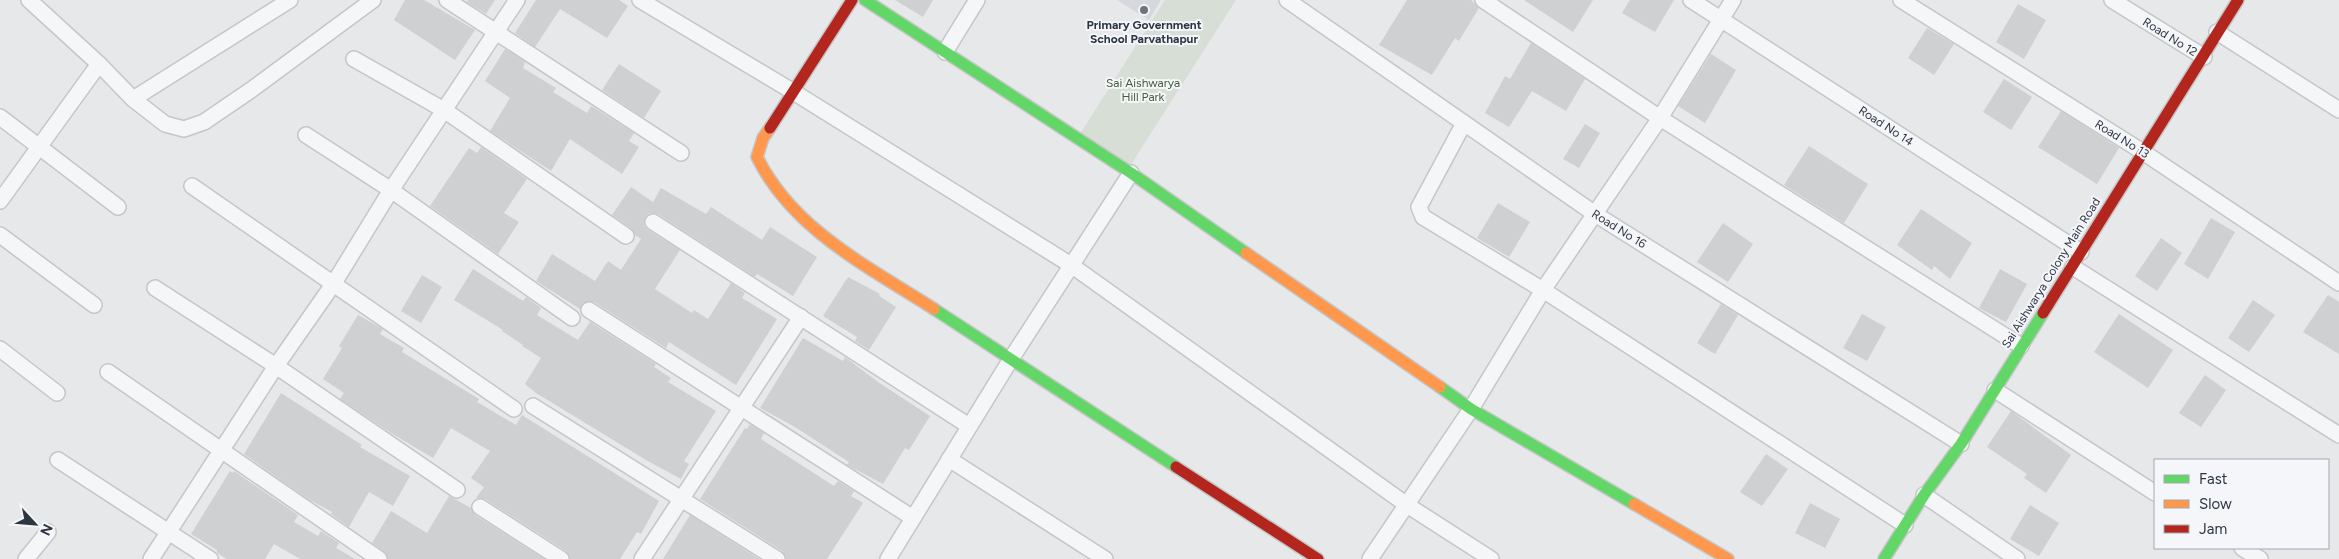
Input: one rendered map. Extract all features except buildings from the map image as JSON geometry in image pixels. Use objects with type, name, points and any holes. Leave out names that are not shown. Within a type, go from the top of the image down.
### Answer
[{"type":"street","points":[[29,0],[100,64],[133,98],[165,124],[184,129],[204,122],[251,90],[373,0]]},
{"type":"street","points":[[133,98],[290,0]]},
{"type":"street","points":[[447,0],[681,153]]},
{"type":"street","points":[[151,559],[276,366],[334,283],[391,190],[516,0]]},
{"type":"street","points":[[640,0],[792,91],[1071,265],[1407,505],[1491,559]]},
{"type":"street","points":[[852,0],[763,138],[757,157],[766,178],[798,216],[826,239],[1318,559]]},
{"type":"street","points":[[865,0],[1131,173],[1471,409],[1728,559]]},
{"type":"street","points":[[945,52],[977,0]]},
{"type":"street","name":"Road No 16","points":[[1287,0],[1595,214],[1961,444]]},
{"type":"street","points":[[1483,0],[1660,118],[2021,346]]},
{"type":"street","name":"Road No 14","points":[[1691,0],[2081,252]]},
{"type":"street","points":[[1370,559],[1471,409],[1543,290],[1660,118],[1733,0]]},
{"type":"street","name":"Road No 13","points":[[1901,0],[2143,152],[2339,283]]},
{"type":"street","name":"Road No 12","points":[[2112,0],[2204,57]]},
{"type":"street","name":"Sai Aishwarya Colony Main Road","points":[[1884,559],[1924,496],[1961,444],[2238,0]]},
{"type":"street","points":[[2217,32],[2339,110]]},
{"type":"street","points":[[354,58],[444,110],[626,236]]},
{"type":"street","points":[[0,201],[100,64]]},
{"type":"street","points":[[0,117],[118,206]]},
{"type":"street","points":[[1464,123],[1419,207],[1420,212],[1427,220],[1543,290],[1905,525]]},
{"type":"street","points":[[306,135],[391,190],[572,318]]},
{"type":"street","points":[[892,557],[913,518],[1010,359],[1131,173]]},
{"type":"street","points":[[192,186],[514,409]]},
{"type":"street","points":[[653,222],[969,426]]},
{"type":"street","points":[[0,235],[94,305]]},
{"type":"street","points":[[2073,266],[2339,435]]},
{"type":"street","points":[[155,288],[276,366],[457,490]]},
{"type":"street","points":[[589,310],[913,518]]},
{"type":"street","points":[[642,559],[801,318]]},
{"type":"street","points":[[0,349],[57,393]]},
{"type":"street","points":[[108,372],[221,452],[379,559]]},
{"type":"street","points":[[1994,390],[2154,491]]},
{"type":"street","points":[[533,406],[778,559]]},
{"type":"street","points":[[58,460],[210,559]]},
{"type":"street","points":[[948,460],[1105,559]]},
{"type":"street","points":[[1924,496],[2017,559]]},
{"type":"street","points":[[480,507],[561,559]]},
{"type":"street","points":[[26,559],[48,532]]},
{"type":"street","points":[[2244,549],[2260,559]]},
{"type":"shaded area","name":"Primary Government School Parvathapur","points":[[1117,0],[1161,0],[1149,20]]},
{"type":"green space","name":"Sai Aishwarya Hill Park","points":[[1165,0],[1236,0],[1130,166],[1080,134]]},
{"type":"traffic: fast","points":[[865,0],[1131,173],[1246,253]]},
{"type":"traffic: fast","points":[[934,309],[1176,467]]},
{"type":"traffic: fast","points":[[1884,559],[1924,495],[1961,444],[2043,313]]},
{"type":"traffic: fast","points":[[1440,387],[1471,409],[1634,504]]},
{"type":"traffic: slow","points":[[770,128],[763,138],[757,157],[772,183],[791,206],[835,245],[934,309]]},
{"type":"traffic: slow","points":[[1246,253],[1440,387]]},
{"type":"traffic: slow","points":[[1634,504],[1728,559]]},
{"type":"traffic: jam","points":[[770,128],[852,0]]},
{"type":"traffic: jam","points":[[2043,313],[2238,0]]},
{"type":"traffic: jam","points":[[1176,467],[1318,559]]},
{"type":"place","name":"Primary Government School Parvathapur","points":[[1144,10]]}]
